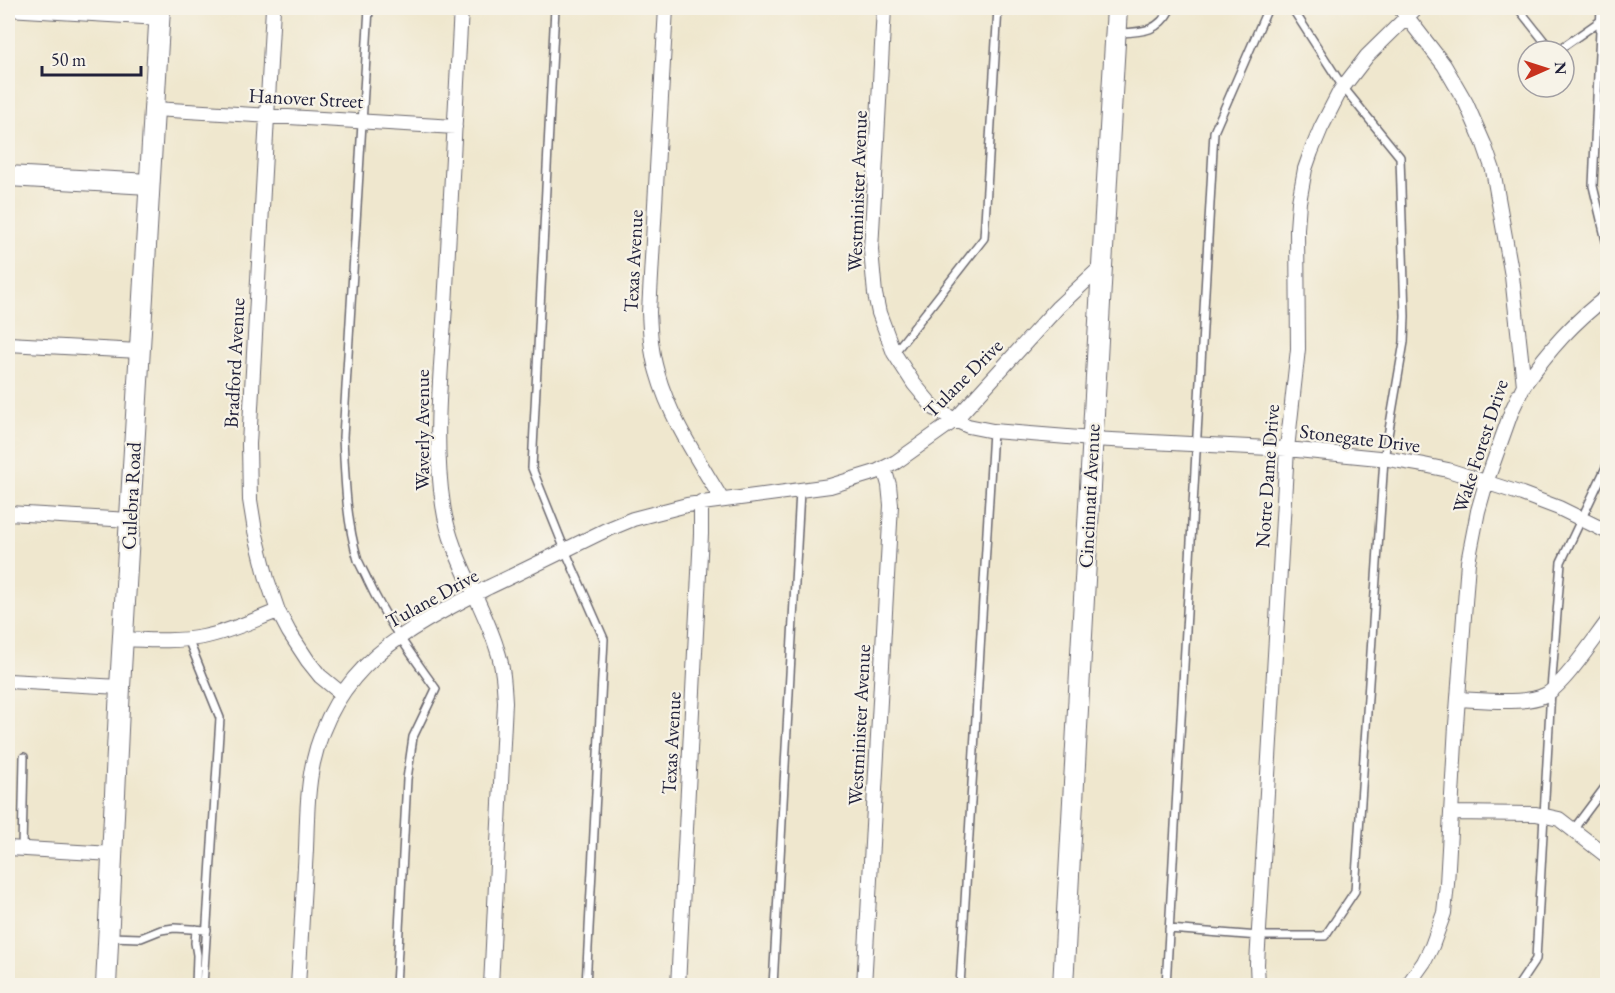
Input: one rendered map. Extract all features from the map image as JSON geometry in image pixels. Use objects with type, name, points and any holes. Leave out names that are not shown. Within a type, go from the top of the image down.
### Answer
[{"type":"street","name":"Bradford Avenue","points":[[273,8],[249,444],[250,500],[267,579],[278,611],[308,661],[342,694]]},
{"type":"street","name":"Waverly Avenue","points":[[461,8],[440,394],[439,469],[449,535],[489,626],[498,650],[503,675],[505,702],[491,986]]},
{"type":"street","name":"Texas Avenue","points":[[666,8],[649,312],[650,339],[656,371],[676,423],[722,500]]},
{"type":"street","name":"Westminister Avenue","points":[[884,8],[871,250],[875,294],[879,313],[894,353],[914,384],[934,408],[955,420]]},
{"type":"street","name":"Cincinnati Avenue","points":[[1063,986],[1117,8]]},
{"type":"street","points":[[8,9],[160,13]]},
{"type":"street","name":"Notre Dame Drive","points":[[1258,986],[1257,964],[1287,449],[1298,349],[1297,229],[1299,202],[1305,169],[1311,152],[1343,87],[1408,10]]},
{"type":"street","name":"Wake Forest Drive","points":[[1407,986],[1432,946],[1443,913],[1447,884],[1468,562],[1486,483],[1512,410],[1524,385],[1512,276],[1493,170],[1466,103],[1408,10]]},
{"type":"street","name":"Culebra Road","points":[[106,986],[120,687],[160,13]]},
{"type":"street","name":"Hanover Street","points":[[154,110],[455,127]]},
{"type":"street","points":[[8,176],[149,184]]},
{"type":"street","name":"Tulane Drive","points":[[298,986],[306,838],[313,764],[330,713],[360,671],[382,649],[420,623],[565,550],[633,519],[687,504],[830,486],[876,472],[896,462],[955,420],[1058,307],[1102,266]]},
{"type":"street","points":[[1524,385],[1565,332],[1608,296]]},
{"type":"street","points":[[8,344],[139,351]]},
{"type":"street","name":"Stonegate Drive","points":[[955,420],[993,431],[1092,439],[1287,449],[1383,459],[1448,470],[1560,508],[1608,532]]},
{"type":"street","name":"Westminister Avenue","points":[[864,986],[891,505],[884,468]]},
{"type":"street","name":"Texas Avenue","points":[[678,986],[701,502]]},
{"type":"street","points":[[8,513],[130,520]]},
{"type":"street","points":[[123,639],[188,639],[221,632],[278,611]]},
{"type":"street","points":[[1458,699],[1525,700],[1545,695],[1562,681],[1608,621]]},
{"type":"street","points":[[8,681],[120,687]]},
{"type":"street","points":[[1451,813],[1536,814],[1559,819],[1608,857]]},
{"type":"street","points":[[8,848],[113,854]]},
{"type":"lane","points":[[369,8],[343,437],[345,479],[349,516],[358,560],[380,606],[436,689],[413,737],[407,780],[396,986]]},
{"type":"lane","points":[[555,8],[532,468],[604,639],[586,986]]},
{"type":"lane","points":[[894,353],[984,237],[998,8]]},
{"type":"lane","points":[[1116,33],[1140,32],[1160,24],[1171,8]]},
{"type":"lane","points":[[1166,986],[1214,132],[1268,8]]},
{"type":"lane","points":[[1169,929],[1259,936],[1325,936],[1354,891],[1383,459],[1404,342],[1400,157],[1343,87],[1292,8]]},
{"type":"lane","points":[[1518,8],[1543,39]]},
{"type":"lane","points":[[1601,8],[1593,186],[1608,249]]},
{"type":"lane","points":[[1574,39],[1600,21]]},
{"type":"lane","points":[[960,986],[993,431]]},
{"type":"lane","points":[[1518,986],[1536,959],[1551,690],[1561,562],[1608,463]]},
{"type":"lane","points":[[773,986],[800,490]]},
{"type":"lane","points":[[188,639],[220,718],[204,986]]},
{"type":"lane","points":[[22,849],[24,756]]},
{"type":"lane","points":[[1573,830],[1608,783]]},
{"type":"lane","points":[[108,937],[141,938],[168,928],[207,930]]},
{"type":"lane","points":[[195,986],[196,929]]}]
